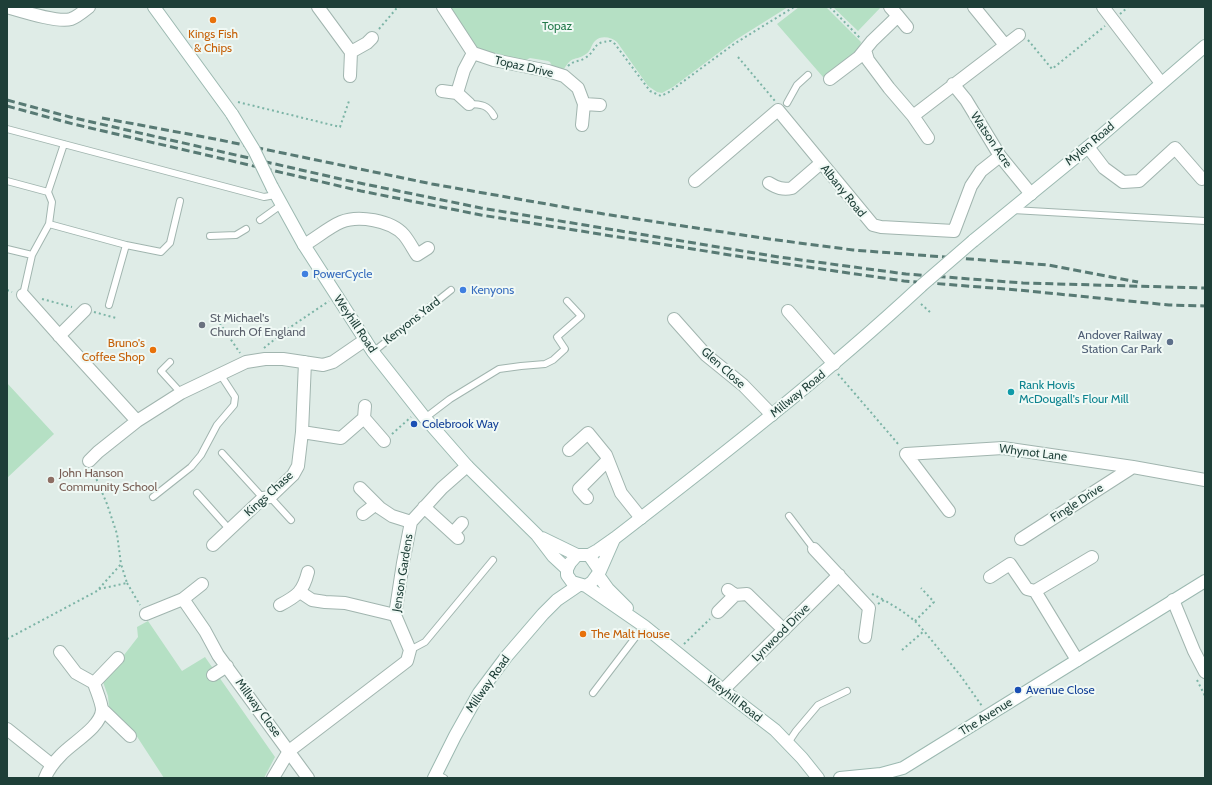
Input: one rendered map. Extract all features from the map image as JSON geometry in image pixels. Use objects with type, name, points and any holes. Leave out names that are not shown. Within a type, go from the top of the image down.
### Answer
[{"type":"street","points":[[7,7],[53,19],[64,20],[71,19],[89,7]]},
{"type":"street","name":"Weyhill Road","points":[[154,7],[232,114],[254,150],[276,196],[304,246],[336,296],[365,340],[422,414],[467,466],[537,535],[567,572],[572,582],[582,586],[644,626],[775,730],[802,758],[818,778]]},
{"type":"street","points":[[318,7],[351,52],[350,76]]},
{"type":"street","points":[[443,7],[473,53],[464,70],[456,93]]},
{"type":"street","points":[[974,7],[1005,45]]},
{"type":"street","points":[[1103,7],[1161,83]]},
{"type":"street","points":[[830,79],[859,57],[894,12],[907,27]]},
{"type":"street","points":[[913,116],[1019,35]]},
{"type":"street","points":[[351,52],[367,43],[372,38]]},
{"type":"street","name":"Mylen Road","points":[[974,241],[1088,147],[1205,46]]},
{"type":"street","points":[[865,50],[868,60],[913,116],[928,138]]},
{"type":"street","name":"Topaz Drive","points":[[473,53],[494,60],[548,71],[564,76],[578,88],[584,104]]},
{"type":"street","name":"Watson Acre","points":[[954,84],[966,100],[1000,156],[1031,194]]},
{"type":"street","points":[[442,91],[456,93],[469,104]]},
{"type":"street","points":[[582,125],[584,104],[600,105]]},
{"type":"street","points":[[695,181],[782,107]]},
{"type":"street","name":"Albany Road","points":[[782,107],[821,163],[873,225],[882,227],[954,231],[971,186],[981,171],[1000,156]]},
{"type":"street","points":[[1088,147],[1104,168],[1124,182],[1139,181],[1175,148],[1202,179]]},
{"type":"street","points":[[769,184],[778,188],[792,188],[821,163]]},
{"type":"street","points":[[304,246],[341,222],[370,219],[395,227],[404,235],[417,256],[428,248]]},
{"type":"street","name":"Millway Road","points":[[589,555],[615,538],[834,367],[921,286],[974,241]]},
{"type":"street","points":[[23,295],[137,421]]},
{"type":"street","points":[[59,336],[85,310]]},
{"type":"street","points":[[788,310],[834,367]]},
{"type":"street","name":"Glen Close","points":[[674,320],[706,355],[743,385],[772,415]]},
{"type":"street","points":[[89,461],[137,421],[181,393],[246,362],[266,359],[283,359],[323,365],[333,362],[365,340]]},
{"type":"street","name":"Kings Chase","points":[[213,545],[293,475],[298,466],[302,432],[305,362]]},
{"type":"street","points":[[302,432],[341,438],[364,418],[365,406]]},
{"type":"street","points":[[364,418],[384,441]]},
{"type":"street","points":[[569,450],[588,433],[606,455],[621,493],[640,518]]},
{"type":"street","name":"Whynot Lane","points":[[906,454],[1003,448],[1133,467],[1205,480]]},
{"type":"street","points":[[906,454],[948,512]]},
{"type":"street","points":[[587,498],[579,489],[608,460]]},
{"type":"street","name":"Jenson Gardens","points":[[410,650],[395,615],[411,522],[424,507],[467,466]]},
{"type":"street","name":"Fingle Drive","points":[[1021,539],[1133,467]]},
{"type":"street","points":[[360,488],[376,504],[392,516],[411,522]]},
{"type":"street","points":[[363,514],[376,504]]},
{"type":"street","points":[[424,507],[455,536],[462,523]]},
{"type":"street","name":"Weyhill Road","points":[[537,535],[577,555],[589,555],[608,589],[644,626]]},
{"type":"street","name":"Millway Road","points":[[599,573],[615,538]]},
{"type":"street","points":[[814,549],[869,608],[866,638]]},
{"type":"street","points":[[567,572],[570,563],[577,555]]},
{"type":"street","points":[[1035,591],[1085,558]]},
{"type":"street","points":[[990,577],[1010,564],[1027,589],[1035,591],[1077,660]]},
{"type":"street","points":[[280,605],[294,598],[300,592],[305,584],[308,572]]},
{"type":"street","name":"Millway Road","points":[[557,600],[567,572]]},
{"type":"street","points":[[582,586],[592,582],[599,573]]},
{"type":"street","name":"Lynwood Drive","points":[[723,690],[839,575]]},
{"type":"street","name":"The Avenue","points":[[840,778],[881,774],[903,768],[1205,581]]},
{"type":"street","points":[[146,614],[183,599],[202,584]]},
{"type":"street","name":"Millway Road","points":[[438,777],[455,736],[480,693],[511,652],[543,614],[557,600],[582,586]]},
{"type":"street","points":[[300,592],[312,600],[345,603],[395,615]]},
{"type":"street","points":[[718,612],[731,593],[747,594],[784,630]]},
{"type":"street","name":"Millway Close","points":[[183,599],[205,631],[218,655],[308,778]]},
{"type":"street","points":[[1173,600],[1194,652],[1205,672]]},
{"type":"street","points":[[273,778],[289,751],[407,661],[410,650]]},
{"type":"street","points":[[60,652],[76,673],[94,683],[102,709],[130,736]]},
{"type":"street","points":[[94,683],[118,658]]},
{"type":"street","points":[[213,675],[227,666]]},
{"type":"street","points":[[44,778],[52,765],[61,755],[100,718],[102,709]]},
{"type":"street","points":[[7,729],[52,765]]},
{"type":"lane","points":[[782,107],[797,85],[808,75]]},
{"type":"lane","points":[[469,104],[481,104],[488,107],[494,116]]},
{"type":"lane","points":[[7,129],[264,197],[276,196]]},
{"type":"lane","points":[[23,295],[32,255],[49,224],[52,202],[48,192],[64,144]]},
{"type":"lane","points":[[7,181],[48,192]]},
{"type":"lane","points":[[260,220],[276,196]]},
{"type":"lane","points":[[49,224],[126,245],[161,252],[170,242],[180,201]]},
{"type":"lane","points":[[1012,210],[1205,221]]},
{"type":"lane","points":[[210,236],[236,235],[246,229]]},
{"type":"lane","points":[[109,305],[126,245]]},
{"type":"lane","points":[[7,249],[32,255]]},
{"type":"lane","name":"Kenyons Yard","points":[[374,352],[451,290]]},
{"type":"lane","points":[[422,414],[499,369],[528,364],[545,364],[553,360],[565,349],[557,337],[581,316],[567,301]]},
{"type":"lane","points":[[170,362],[161,371],[181,393]]},
{"type":"lane","points":[[153,497],[191,467],[200,455],[217,425],[234,405],[234,397],[220,374]]},
{"type":"lane","points":[[222,453],[291,520]]},
{"type":"lane","points":[[198,493],[230,530]]},
{"type":"lane","points":[[789,516],[814,549]]},
{"type":"lane","points":[[410,650],[425,642],[493,560]]},
{"type":"lane","points":[[593,693],[644,626]]},
{"type":"lane","points":[[788,743],[818,705],[847,691]]},
{"type":"path","points":[[372,38],[400,7]]},
{"type":"path","points":[[564,76],[572,62],[584,59],[600,42],[610,41],[615,44],[650,91],[661,96],[669,92],[734,44],[794,7]]},
{"type":"path","points":[[830,7],[861,38],[865,50]]},
{"type":"path","points":[[1019,35],[1025,36],[1052,69],[1113,20]]},
{"type":"path","points":[[738,57],[782,107]]},
{"type":"path","points":[[218,94],[233,100],[340,128],[349,101]]},
{"type":"path","points":[[7,290],[116,318]]},
{"type":"path","points":[[263,348],[286,330],[336,296]]},
{"type":"path","points":[[921,304],[930,312]]},
{"type":"path","points":[[217,319],[246,362]]},
{"type":"path","points":[[834,367],[906,454]]},
{"type":"path","points":[[384,441],[422,414]]},
{"type":"path","points":[[89,461],[107,504],[117,534],[121,564],[128,583],[146,614]]},
{"type":"path","points":[[99,589],[121,564]]},
{"type":"path","points":[[7,639],[99,589],[128,583]]},
{"type":"path","points":[[915,621],[934,602],[921,588]]},
{"type":"path","points":[[869,608],[884,600],[915,621],[960,675],[988,716]]},
{"type":"path","points":[[676,652],[718,612]]},
{"type":"path","points":[[902,650],[924,631]]},
{"type":"green space","name":"Topaz","points":[[447,7],[788,7],[737,39],[673,87],[662,93],[657,92],[648,86],[617,42],[612,39],[603,37],[597,39],[588,53],[570,61],[564,69],[552,66],[548,61],[530,58],[520,63],[477,48]]},
{"type":"green space","points":[[799,7],[826,7],[861,42],[858,52],[823,77],[777,24]]},
{"type":"green space","points":[[833,7],[881,7],[858,31]]},
{"type":"green space","points":[[7,383],[54,434],[7,478]]},
{"type":"green space","points":[[148,621],[182,671],[205,657],[275,757],[264,778],[164,778],[134,732],[109,707],[108,696],[103,682],[138,637],[137,627]]},
{"type":"railway","points":[[7,100],[70,117],[345,180],[481,208],[779,257],[906,274],[1023,283],[1205,288]]},
{"type":"railway","points":[[7,106],[73,124],[361,191],[481,215],[780,263],[904,281],[1018,290],[1169,305],[1205,306]]},
{"type":"railway","points":[[102,118],[215,139],[432,184],[604,214],[853,250],[1048,265],[1138,282]]},
{"type":"place","name":"Kings Fish & Chips","points":[[213,20]]},
{"type":"place","name":"PowerCycle","points":[[305,274]]},
{"type":"place","name":"Kenyons","points":[[463,290]]},
{"type":"place","name":"St Michael's Church Of England","points":[[202,325]]},
{"type":"place","name":"Andover Railway Station Car Park","points":[[1170,342]]},
{"type":"place","name":"Bruno's Coffee Shop","points":[[153,350]]},
{"type":"place","name":"Rank Hovis McDougall's Flour Mill","points":[[1011,392]]},
{"type":"place","name":"Colebrook Way","points":[[414,424]]},
{"type":"place","name":"John Hanson Community School","points":[[51,480]]},
{"type":"place","name":"The Malt House","points":[[583,634]]},
{"type":"place","name":"Avenue Close","points":[[1018,690]]}]
